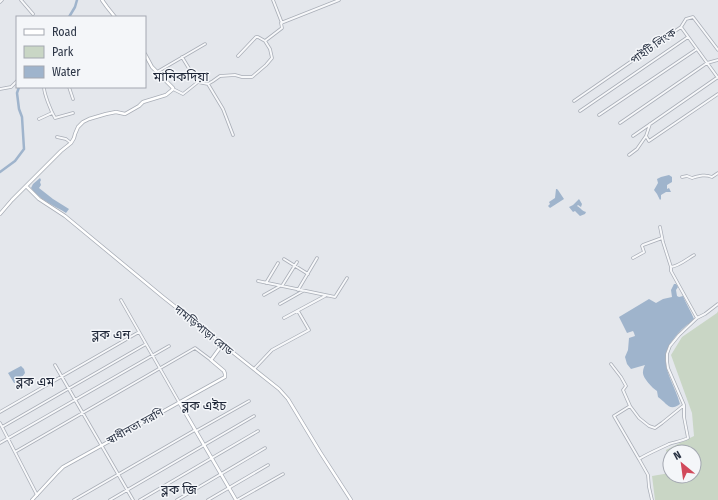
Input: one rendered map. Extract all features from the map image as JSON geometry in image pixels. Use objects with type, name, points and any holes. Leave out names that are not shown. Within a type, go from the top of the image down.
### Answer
[{"type":"main road","points":[[102,0],[114,16]]},
{"type":"main road","points":[[0,214],[61,151],[71,144],[78,127],[83,122],[116,112],[125,114],[143,102],[166,95],[173,89],[152,67],[146,56]]},
{"type":"main road","name":"দামড়িপাড়া রোড","points":[[26,186],[39,199],[65,216],[278,389],[288,399],[351,500]]},
{"type":"main road","points":[[211,360],[222,345]]},
{"type":"main road","name":"স্বাধীনতা সরণি","points":[[37,495],[63,467],[225,376],[224,371],[211,360]]},
{"type":"main road","points":[[179,402],[237,500]]},
{"type":"main road","points":[[33,500],[37,495]]},
{"type":"street","points":[[21,0],[33,14]]},
{"type":"street","points":[[265,41],[282,28],[282,23],[273,0]]},
{"type":"street","points":[[282,23],[339,0]]},
{"type":"street","points":[[680,27],[686,19],[693,16],[718,50]]},
{"type":"street","name":"পাইটি লিংক","points":[[574,101],[680,27],[718,77]]},
{"type":"street","points":[[182,57],[192,75],[199,82],[206,84],[220,76],[235,75],[252,77],[272,58],[270,49],[265,41],[258,37],[256,37],[238,56]]},
{"type":"street","points":[[580,111],[688,37]]},
{"type":"street","points":[[157,72],[205,44]]},
{"type":"street","points":[[598,115],[697,49]]},
{"type":"street","points":[[620,122],[707,63],[718,60]]},
{"type":"street","points":[[632,136],[718,77]]},
{"type":"street","points":[[0,89],[11,87],[16,82]]},
{"type":"street","points":[[173,89],[184,94],[199,82]]},
{"type":"street","points":[[208,84],[223,109],[233,135]]},
{"type":"street","points":[[44,88],[44,92],[55,118],[73,113]]},
{"type":"street","points":[[68,88],[73,100]]},
{"type":"street","points":[[646,136],[649,141],[718,94]]},
{"type":"street","points":[[39,119],[52,113]]},
{"type":"street","points":[[629,155],[637,149],[646,136],[650,124]]},
{"type":"street","points":[[57,137],[66,138],[71,144]]},
{"type":"street","points":[[682,177],[687,176],[692,178],[707,175],[712,177],[718,173]]},
{"type":"street","points":[[660,227],[671,271],[697,318]]},
{"type":"street","points":[[633,258],[644,252],[643,245],[662,238]]},
{"type":"street","points":[[671,267],[678,265],[694,255]]},
{"type":"street","points":[[298,290],[317,258]]},
{"type":"street","points":[[284,259],[308,274]]},
{"type":"street","points":[[264,295],[281,286],[297,262]]},
{"type":"street","points":[[266,283],[278,263]]},
{"type":"street","points":[[258,281],[335,298],[347,278]]},
{"type":"street","points":[[280,304],[303,291]]},
{"type":"street","points":[[284,318],[326,296]]},
{"type":"street","points":[[121,300],[179,402]]},
{"type":"street","points":[[640,459],[653,452],[688,438],[684,417],[684,406],[668,368],[667,354],[672,343],[697,318],[718,304]]},
{"type":"street","points":[[254,369],[272,350],[309,330],[298,311]]},
{"type":"street","points":[[0,412],[139,332]]},
{"type":"street","points":[[2,427],[146,344]]},
{"type":"street","points":[[0,443],[169,346]]},
{"type":"street","points":[[15,452],[195,348],[211,360]]},
{"type":"street","points":[[611,364],[622,377],[626,386],[623,390],[630,406],[649,426],[655,428],[662,424],[684,406]]},
{"type":"street","points":[[55,365],[133,500]]},
{"type":"street","points":[[74,500],[249,400]]},
{"type":"street","points":[[630,406],[614,416],[648,475],[652,500]]},
{"type":"street","points":[[110,500],[254,416]]},
{"type":"street","points":[[0,423],[37,495]]},
{"type":"street","points":[[140,500],[258,432]]},
{"type":"street","points":[[177,500],[265,448]]},
{"type":"street","points":[[208,500],[268,465]]},
{"type":"street","points":[[237,500],[283,474]]},
{"type":"green space","points":[[718,311],[718,500],[655,500],[652,476],[662,474],[662,484],[702,484],[702,444],[678,444],[694,436],[692,413],[671,355],[682,337]]},
{"type":"water","points":[[669,175],[672,177],[672,182],[667,185],[667,189],[669,188],[671,192],[666,192],[661,195],[660,200],[654,190],[658,183],[657,179]]},
{"type":"water","points":[[40,178],[41,185],[39,188],[69,209],[66,213],[42,199],[31,188]]},
{"type":"water","points":[[556,189],[564,199],[550,208],[548,206],[550,204],[549,202],[555,198]]},
{"type":"water","points":[[579,199],[582,204],[581,207],[578,205],[577,206],[586,212],[580,216],[575,211],[573,212],[569,207]]},
{"type":"water","points":[[674,284],[678,287],[676,290],[677,296],[683,296],[694,319],[693,322],[685,326],[676,336],[666,354],[667,370],[680,404],[671,407],[658,397],[657,391],[646,379],[643,374],[645,365],[631,369],[627,364],[625,357],[628,350],[629,338],[635,336],[633,331],[627,333],[619,317],[649,299],[656,303],[663,299],[672,297],[671,290]]},
{"type":"water","points":[[21,366],[25,373],[16,383],[14,383],[8,373]]},
{"type":"waterway","points":[[70,16],[77,0]]},
{"type":"waterway","points":[[0,172],[15,161],[24,149],[22,117],[19,109],[17,93],[19,88]]},
{"type":"district","name":"মানিকদিয়া","points":[[181,76]]},
{"type":"district","name":"ব্লক এন","points":[[111,334]]},
{"type":"district","name":"ব্লক এম","points":[[35,381]]},
{"type":"district","name":"ব্লক এইচ","points":[[204,405]]},
{"type":"district","name":"ব্লক জি","points":[[179,489]]}]
